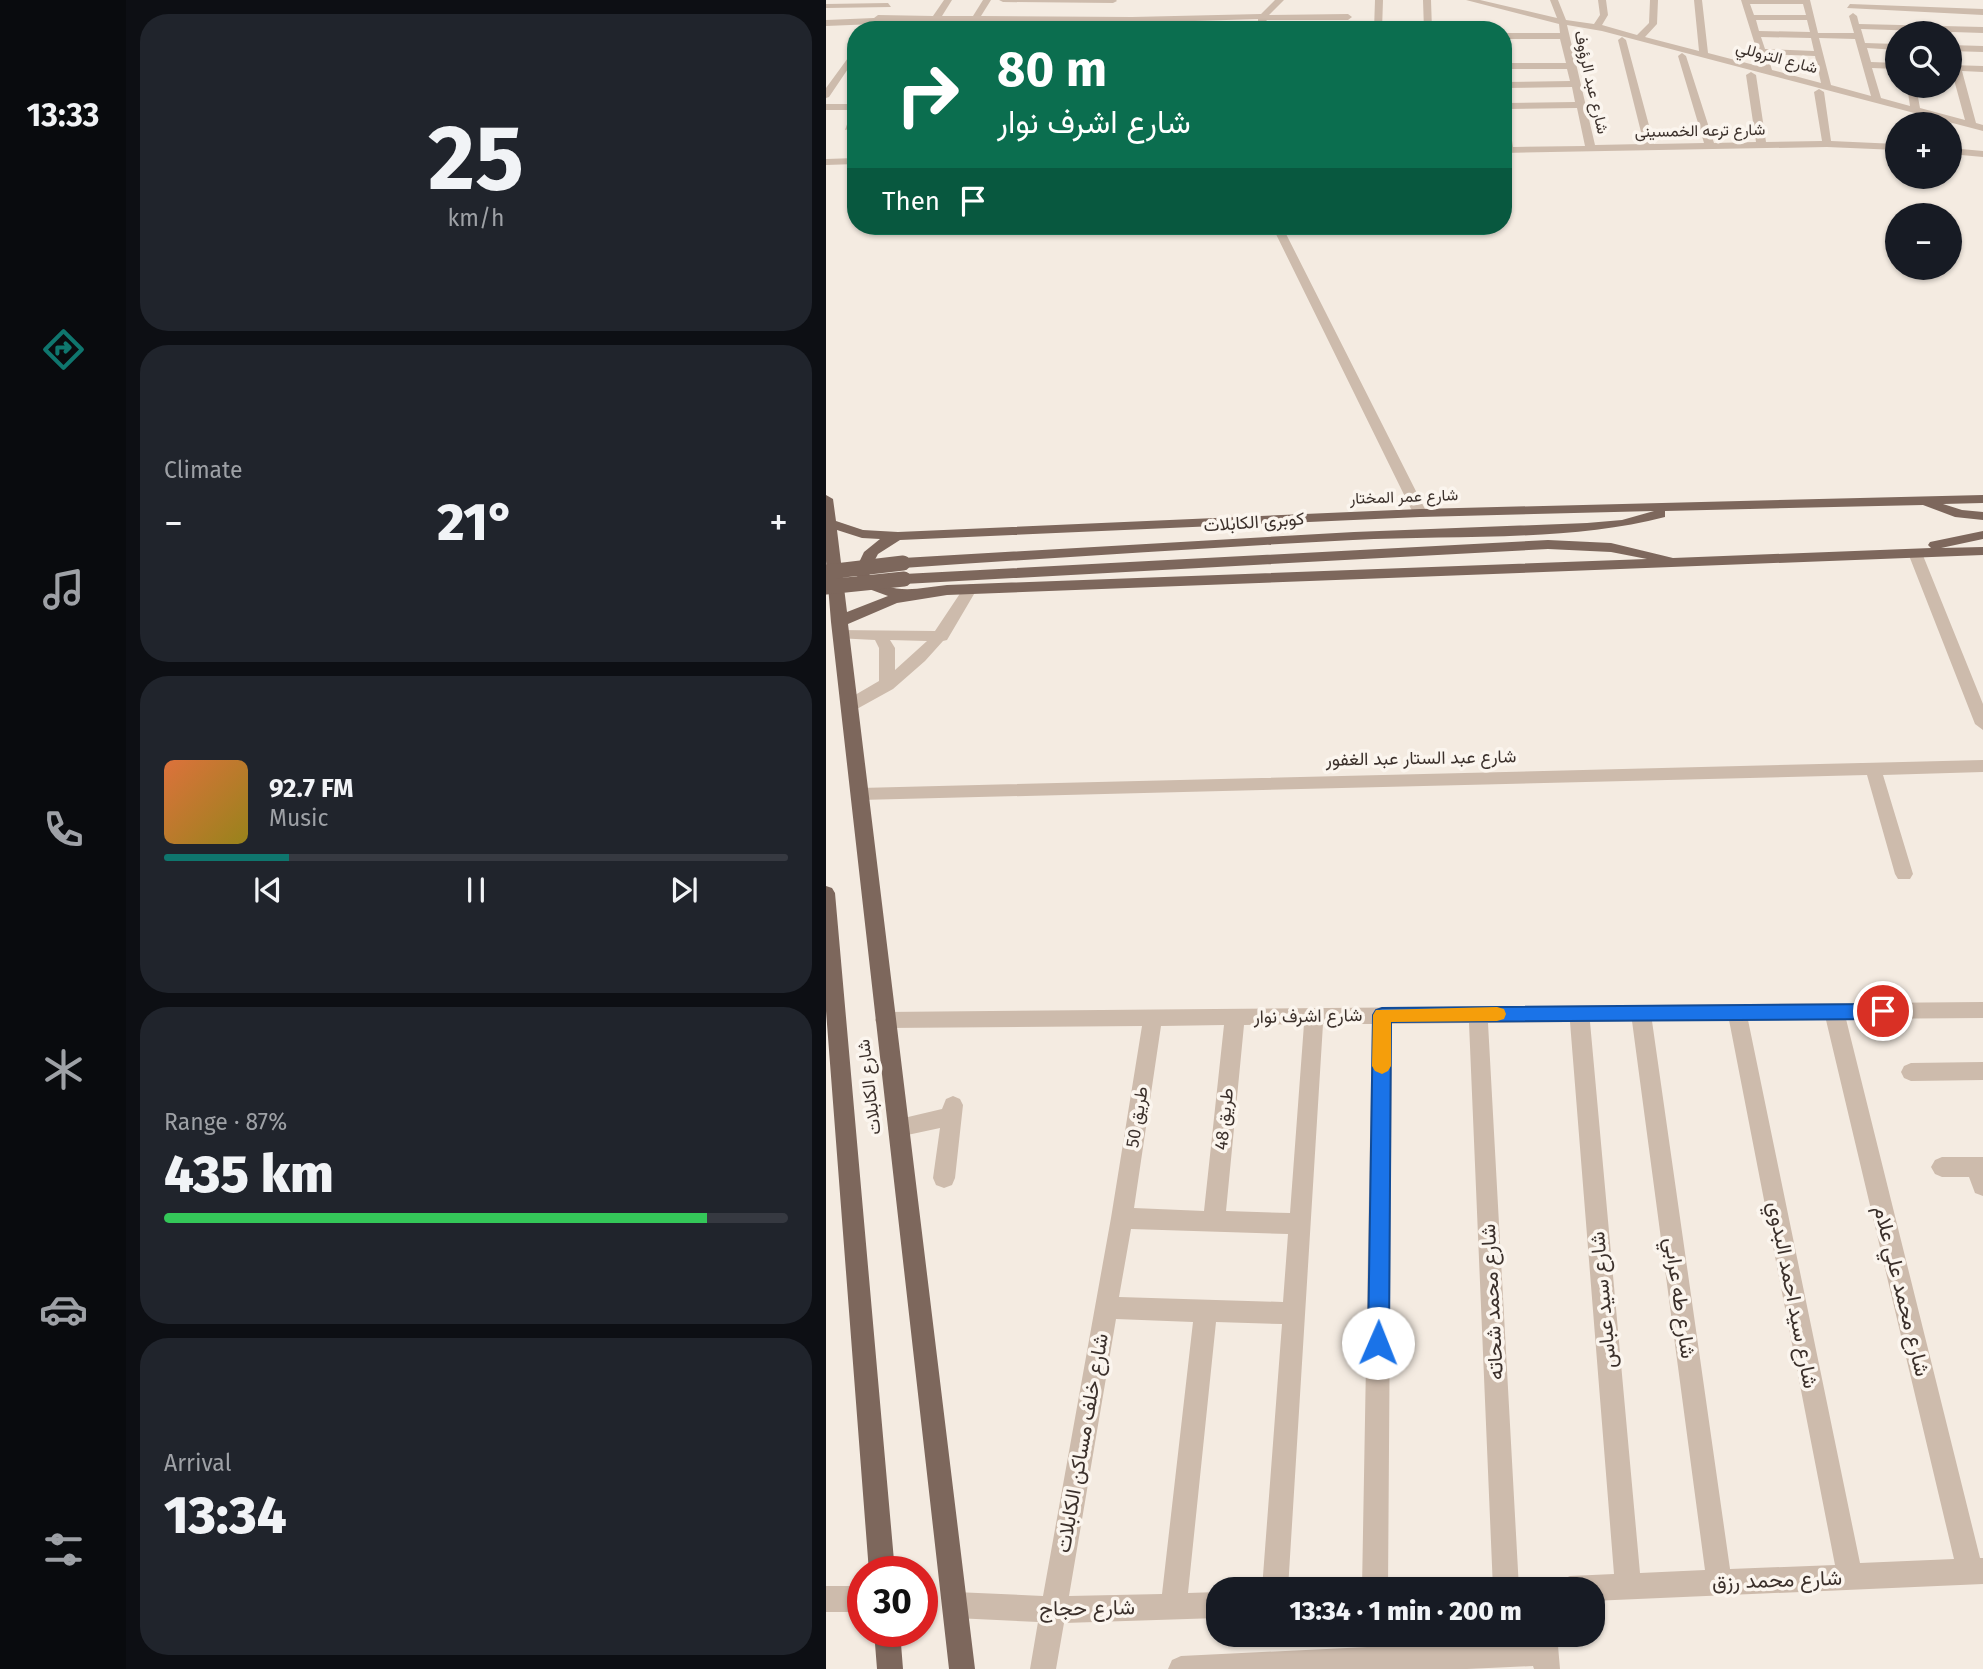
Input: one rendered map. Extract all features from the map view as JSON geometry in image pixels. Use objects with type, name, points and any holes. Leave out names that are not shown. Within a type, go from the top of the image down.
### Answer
[{"type":"main road","name":"شارع الكابلات","points":[[826,499],[962,1669]]},
{"type":"main road","name":"شارع عمر المختار","points":[[829,523],[862,534],[898,536],[1420,513],[1983,499]]},
{"type":"main road","points":[[1920,500],[1946,510],[1983,516]]},
{"type":"main road","name":"كوبرى الكابلات","points":[[826,587],[903,571],[1354,536],[1622,524],[1683,506]]},
{"type":"main road","points":[[1915,553],[1939,544],[1983,535]]},
{"type":"main road","points":[[898,536],[878,545],[865,558],[861,573],[869,585],[886,593],[1983,551]]},
{"type":"main road","name":"كوبرى الكابلات","points":[[826,572],[1573,545],[1626,549],[1677,564]]},
{"type":"main road","points":[[840,628],[873,605],[909,594]]},
{"type":"main road","name":"شارع الكابلات","points":[[826,893],[831,1035],[880,1556]]},
{"type":"main road","points":[[888,1647],[890,1669]]},
{"type":"street","points":[[935,19],[948,0]]},
{"type":"street","points":[[975,19],[987,0]]},
{"type":"street","points":[[1003,0],[1113,0],[1106,20]]},
{"type":"street","points":[[1014,20],[1026,0]]},
{"type":"street","points":[[1058,20],[1069,0]]},
{"type":"street","points":[[1262,21],[1280,0]]},
{"type":"street","points":[[1378,21],[1379,0]]},
{"type":"street","points":[[1427,0],[1428,21]]},
{"type":"street","name":"شارع التروللي","points":[[1470,0],[1563,22],[1751,75],[1877,100],[1983,128]]},
{"type":"street","name":"شارع عبد الرؤوف","points":[[1554,0],[1563,22],[1591,148]]},
{"type":"street","points":[[1597,27],[1604,15],[1602,0]]},
{"type":"street","points":[[1639,37],[1653,24],[1654,0]]},
{"type":"street","points":[[1698,0],[1704,54]]},
{"type":"street","points":[[1768,71],[1745,1],[1807,1],[1821,54],[1827,144]]},
{"type":"street","points":[[826,6],[890,3]]},
{"type":"street","points":[[876,21],[890,3]]},
{"type":"street","points":[[1877,100],[1849,3],[1983,12]]},
{"type":"street","points":[[1196,21],[1263,17],[1348,17]]},
{"type":"street","points":[[1750,17],[1811,18]]},
{"type":"street","points":[[904,21],[1111,21]]},
{"type":"street","name":"شارع التروللي","points":[[1563,22],[1639,37],[1768,71],[1899,112]]},
{"type":"street","points":[[826,23],[847,23]]},
{"type":"street","points":[[1756,34],[1858,36],[1983,30]]},
{"type":"street","points":[[1512,36],[1564,36]]},
{"type":"street","points":[[1858,36],[1885,44]]},
{"type":"street","points":[[1622,40],[1650,147]]},
{"type":"street","points":[[1962,48],[1983,49]]},
{"type":"street","points":[[1762,51],[1821,54]]},
{"type":"street","points":[[1682,56],[1710,146]]},
{"type":"street","points":[[1866,65],[1885,66]]},
{"type":"street","points":[[1512,66],[1571,66]]},
{"type":"street","points":[[1962,68],[1983,69]]},
{"type":"street","points":[[826,94],[847,69]]},
{"type":"street","points":[[1751,75],[1761,145]]},
{"type":"street","points":[[1512,85],[1575,84]]},
{"type":"street","points":[[1962,96],[1971,124]]},
{"type":"street","points":[[1914,98],[1915,110]]},
{"type":"street","points":[[1512,108],[1581,105]]},
{"type":"street","points":[[826,107],[847,107]]},
{"type":"street","points":[[1962,130],[1983,135]]},
{"type":"street","name":"شارع ترعه الخمسينى","points":[[1512,150],[1827,144],[1885,146]]},
{"type":"street","points":[[1962,152],[1983,153]]},
{"type":"street","points":[[826,162],[847,159]]},
{"type":"street","points":[[1281,235],[1420,513]]},
{"type":"street","points":[[1915,553],[1983,724]]},
{"type":"street","points":[[849,706],[887,685],[918,661],[942,636],[970,589]]},
{"type":"street","points":[[840,628],[879,635],[942,636]]},
{"type":"street","points":[[879,635],[887,648],[887,685]]},
{"type":"street","name":"شارع عبد الستار عبد الغفور","points":[[860,794],[1983,766]]},
{"type":"street","points":[[1872,768],[1904,874]]},
{"type":"street","name":"شارع اشرف نوار","points":[[886,1020],[1983,1010]]},
{"type":"street","name":"شارع سيد احمد البدوي","points":[[1737,1012],[1850,1577]]},
{"type":"street","name":"شارع محمد علي علام","points":[[1833,1012],[1976,1571]]},
{"type":"street","name":"شارع سيد عباس","points":[[1579,1013],[1628,1586]]},
{"type":"street","name":"شارع طه عرابي","points":[[1641,1013],[1719,1582]]},
{"type":"street","name":"شارع محمد شحاته","points":[[1478,1014],[1505,1577]]},
{"type":"street","points":[[1276,1577],[1314,1015]]},
{"type":"street","points":[[1376,1577],[1382,1015]]},
{"type":"street","name":"طريق 50","points":[[1122,1218],[1153,1017]]},
{"type":"street","name":"طريق 48","points":[[1214,1221],[1235,1017]]},
{"type":"street","points":[[1911,1072],[1983,1071]]},
{"type":"street","points":[[898,1128],[952,1111],[944,1178]]},
{"type":"street","points":[[1941,1167],[1981,1173]]},
{"type":"street","points":[[1122,1218],[1300,1224]]},
{"type":"street","name":"شارع خلف مساكن الكابلات","points":[[1043,1669],[1122,1218]]},
{"type":"street","points":[[1106,1308],[1293,1313]]},
{"type":"street","points":[[1174,1606],[1206,1311]]},
{"type":"street","name":"شارع محمد رزق","points":[[1605,1587],[1976,1571]]},
{"type":"street","points":[[826,1599],[847,1599]]},
{"type":"street","name":"شارع حجاج","points":[[955,1605],[1052,1610],[1206,1605]]},
{"type":"street","points":[[1181,1669],[1415,1664],[1546,1652]]},
{"type":"slow traffic","points":[[1382,1066],[1382,1015],[1497,1014]]},
{"type":"route","points":[[1378,1343],[1382,1015],[1883,1011]]}]
